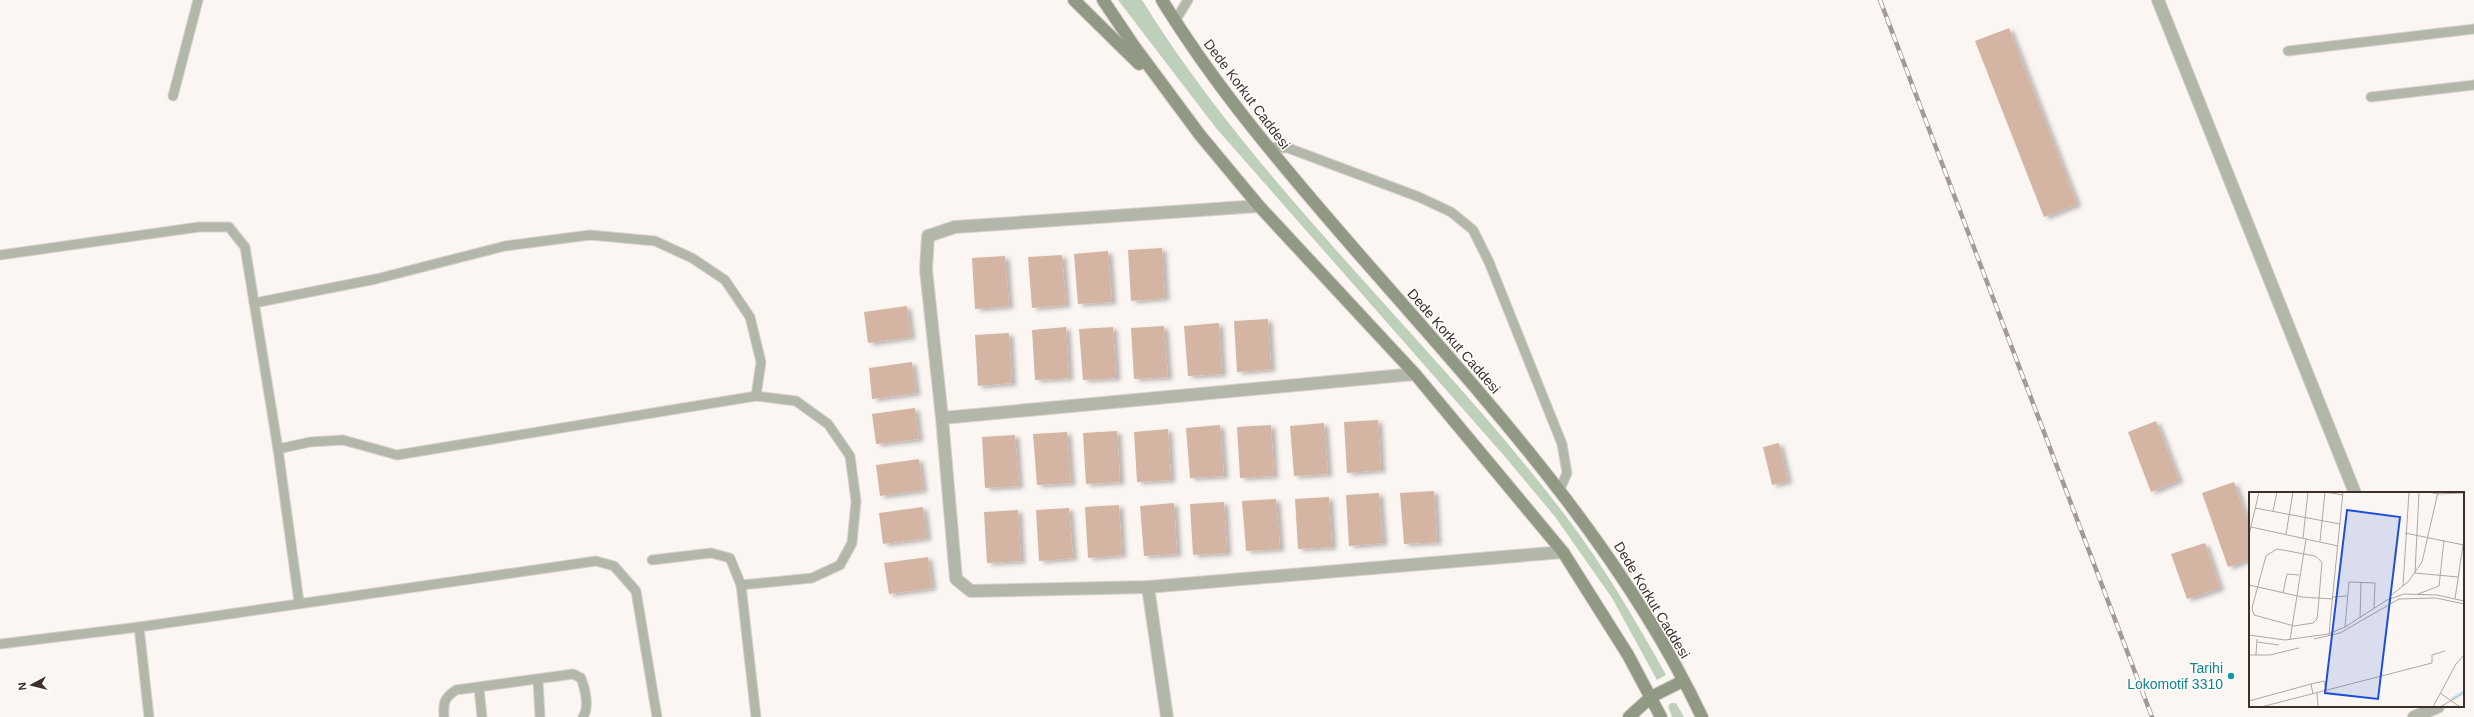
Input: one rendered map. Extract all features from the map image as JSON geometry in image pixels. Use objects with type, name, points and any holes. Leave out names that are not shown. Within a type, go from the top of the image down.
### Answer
[{"type":"main road","points":[[1074,0],[1163,87]]},
{"type":"main road","points":[[1103,0],[1163,87],[1259,206],[1415,374],[1563,552],[1602,613],[1661,717]]},
{"type":"main road","name":"Dede Korkut Caddesi","points":[[1162,0],[1175,21],[1268,147],[1560,489],[1615,565],[1648,617],[1702,717]]},
{"type":"main road","points":[[1629,717],[1651,697],[1683,680]]},
{"type":"street","points":[[2158,0],[2355,492]]},
{"type":"street","points":[[1259,206],[955,227],[928,236],[926,270],[942,418],[956,579],[971,591],[1148,587],[1563,552]]},
{"type":"street","points":[[942,418],[1415,374]]},
{"type":"street","points":[[1148,587],[1167,717]]},
{"type":"street","points":[[2414,717],[2440,710]]},
{"type":"lane","points":[[173,96],[198,0]]},
{"type":"lane","points":[[1175,21],[1188,0]]},
{"type":"lane","points":[[2288,52],[2474,29]]},
{"type":"lane","points":[[2371,97],[2474,85]]},
{"type":"lane","points":[[1268,147],[1288,148],[1419,197],[1451,212],[1473,230],[1490,262],[1562,444],[1567,473],[1560,489]]},
{"type":"lane","points":[[0,255],[199,228],[229,227],[245,247],[278,449],[299,602]]},
{"type":"lane","points":[[254,303],[376,279],[505,246],[590,235],[655,241],[692,258],[725,280],[750,317],[761,362],[756,396]]},
{"type":"lane","points":[[278,449],[310,442],[343,440],[397,455],[756,396],[796,401],[828,424],[850,456],[856,501],[852,543],[840,565],[812,578],[741,585]]},
{"type":"lane","points":[[652,560],[712,553],[730,558],[741,585],[756,717]]},
{"type":"lane","points":[[0,644],[139,627],[299,602],[596,560],[614,566],[636,591],[657,717]]},
{"type":"lane","points":[[139,627],[149,717]]},
{"type":"lane","points":[[444,717],[443,704],[447,696],[456,690],[538,680],[573,674],[581,678],[586,712],[583,717]]},
{"type":"lane","points":[[538,680],[540,717]]},
{"type":"lane","points":[[479,688],[482,717]]},
{"type":"green space","points":[[1118,0],[1142,0],[1188,69],[1238,135],[1347,262],[1513,450],[1565,515],[1592,553],[1630,613],[1666,675],[1657,680],[1612,598],[1556,518],[1506,458],[1216,128]]},
{"type":"green space","points":[[1671,703],[1676,703],[1684,717],[1672,717],[1668,706]]},
{"type":"building","points":[[2009,28],[2077,204],[2044,217],[1975,41]]},
{"type":"building","points":[[1162,248],[1165,298],[1131,301],[1128,250]]},
{"type":"building","points":[[1108,251],[1112,302],[1078,304],[1074,254]]},
{"type":"building","points":[[1062,255],[1066,305],[1032,308],[1028,257]]},
{"type":"building","points":[[1005,256],[1009,306],[975,309],[972,258]]},
{"type":"building","points":[[907,306],[911,337],[868,343],[864,312]]},
{"type":"building","points":[[1268,319],[1271,369],[1237,372],[1234,321]]},
{"type":"building","points":[[1219,323],[1222,374],[1188,376],[1184,326]]},
{"type":"building","points":[[1164,326],[1168,377],[1134,379],[1131,328]]},
{"type":"building","points":[[1066,327],[1069,378],[1035,380],[1032,330]]},
{"type":"building","points":[[1113,327],[1116,378],[1083,380],[1079,329]]},
{"type":"building","points":[[1009,333],[1012,383],[978,386],[975,335]]},
{"type":"building","points":[[912,362],[916,393],[872,399],[869,368]]},
{"type":"building","points":[[915,408],[919,439],[876,444],[872,414]]},
{"type":"building","points":[[1378,420],[1381,470],[1347,473],[1344,422]]},
{"type":"building","points":[[2156,421],[2179,480],[2151,492],[2128,432]]},
{"type":"building","points":[[1324,423],[1328,474],[1294,476],[1290,426]]},
{"type":"building","points":[[1220,425],[1224,476],[1190,478],[1186,428]]},
{"type":"building","points":[[1271,425],[1274,476],[1240,478],[1237,427]]},
{"type":"building","points":[[1168,429],[1171,480],[1137,482],[1134,432]]},
{"type":"building","points":[[1117,431],[1120,482],[1086,484],[1083,433]]},
{"type":"building","points":[[1067,432],[1071,483],[1037,485],[1033,434]]},
{"type":"building","points":[[1015,435],[1019,486],[985,488],[982,437]]},
{"type":"building","points":[[1779,443],[1788,481],[1772,485],[1763,447]]},
{"type":"building","points":[[919,459],[923,490],[880,496],[876,465]]},
{"type":"building","points":[[2234,482],[2249,525],[2249,559],[2228,567],[2202,493]]},
{"type":"building","points":[[1434,491],[1437,542],[1404,544],[1400,493]]},
{"type":"building","points":[[1379,493],[1383,543],[1349,546],[1346,495]]},
{"type":"building","points":[[1329,497],[1332,547],[1298,549],[1295,499]]},
{"type":"building","points":[[1276,499],[1280,549],[1246,551],[1242,501]]},
{"type":"building","points":[[1224,502],[1227,553],[1193,555],[1190,504]]},
{"type":"building","points":[[1174,503],[1177,554],[1144,556],[1140,506]]},
{"type":"building","points":[[1119,505],[1122,555],[1088,558],[1085,507]]},
{"type":"building","points":[[923,507],[927,538],[883,544],[879,513]]},
{"type":"building","points":[[1069,508],[1073,558],[1039,561],[1036,510]]},
{"type":"building","points":[[1018,510],[1021,561],[987,563],[984,512]]},
{"type":"building","points":[[2205,543],[2220,588],[2187,599],[2171,554]]},
{"type":"building","points":[[928,557],[932,588],[889,594],[884,563]]},
{"type":"railway","points":[[1880,0],[2152,717]]},
{"type":"place","name":"Tarihi Lokomotif 3310","points":[[2231,676]]}]
